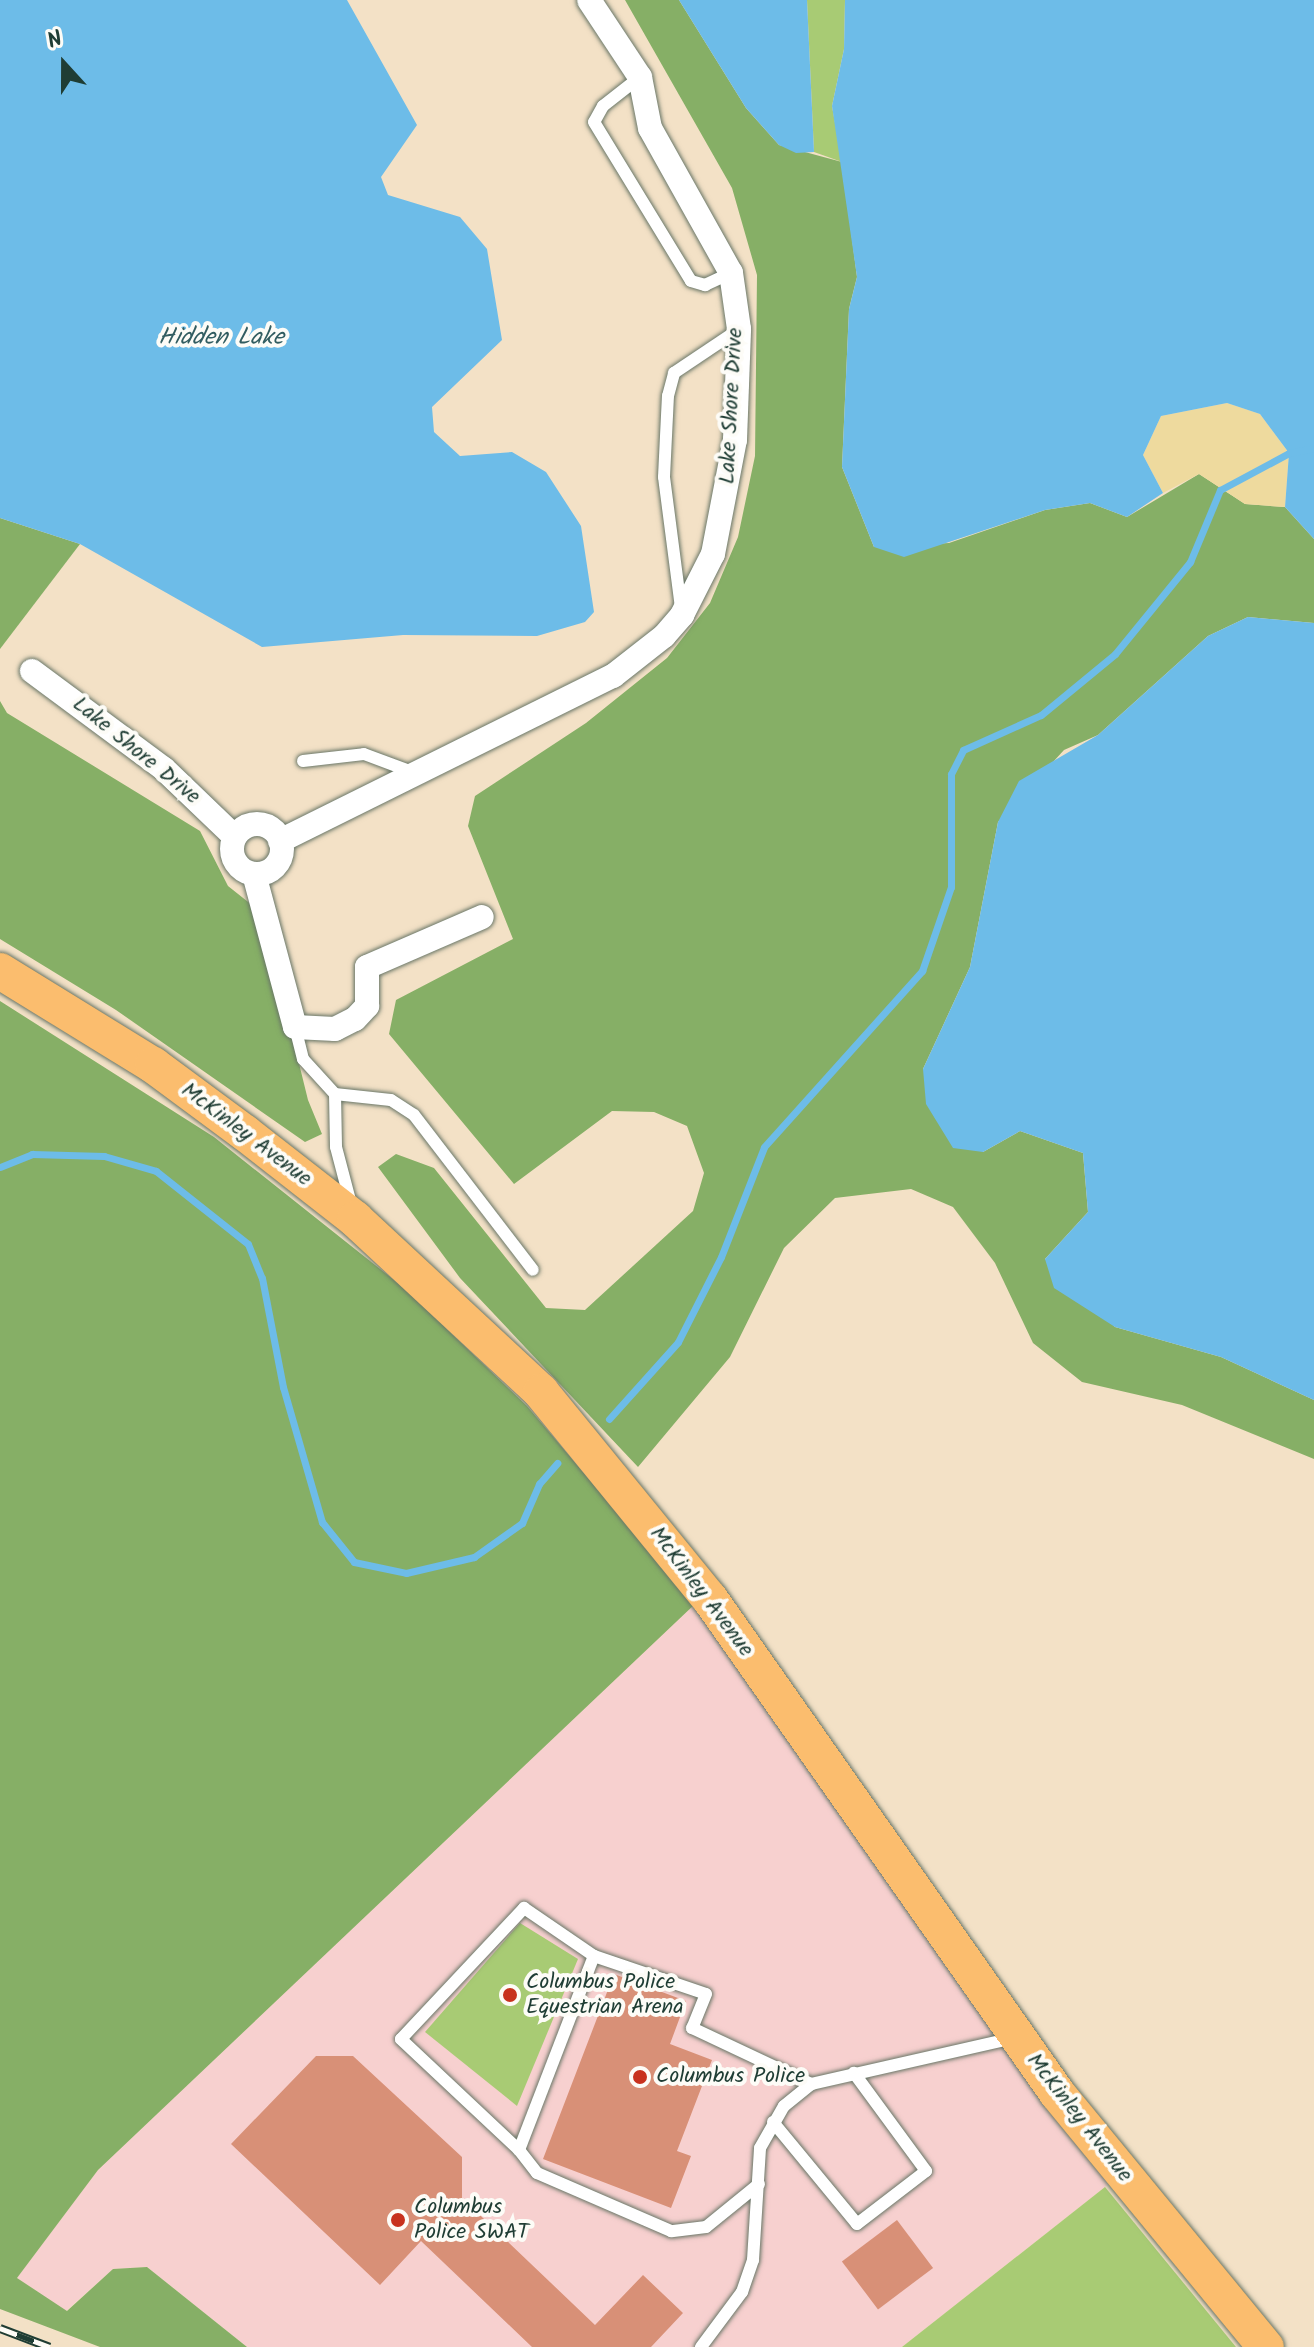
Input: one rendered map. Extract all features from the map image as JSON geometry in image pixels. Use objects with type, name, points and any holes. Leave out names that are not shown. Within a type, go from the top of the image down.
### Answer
[{"type":"main road","name":"McKinley Avenue","points":[[0,971],[153,1065],[355,1219],[541,1392],[710,1599],[1057,2093],[1266,2347]]},
{"type":"street","name":"Lake Shore Drive","points":[[280,841],[415,773],[586,693],[639,659],[682,615],[713,554],[727,499],[735,440],[739,329],[731,273],[650,128],[640,77],[589,0]]},
{"type":"street","name":"Lake Shore Drive","points":[[32,671],[164,769],[235,837],[234,861],[254,874],[295,1027]]},
{"type":"street","points":[[235,837],[259,825],[280,841],[276,864],[254,874]]},
{"type":"street","points":[[295,1027],[335,1029],[355,1019],[367,1006],[367,967],[482,917]]},
{"type":"lane","points":[[640,77],[603,106],[594,122],[691,281],[705,285],[731,273]]},
{"type":"lane","points":[[682,615],[664,477],[668,396],[674,373],[739,329]]},
{"type":"lane","points":[[303,761],[364,754],[415,773]]},
{"type":"lane","points":[[295,1027],[303,1059],[335,1094],[336,1147],[355,1219]]},
{"type":"lane","points":[[335,1094],[391,1100],[414,1115],[533,1270]]},
{"type":"lane","points":[[759,2184],[706,2227],[671,2231],[537,2173],[519,2150],[401,2039],[524,1908],[594,1956],[706,1994],[692,2028],[811,2084]]},
{"type":"lane","points":[[519,2150],[594,1956]]},
{"type":"lane","points":[[701,2347],[742,2292],[753,2260],[760,2148],[773,2122],[811,2084],[1017,2037]]},
{"type":"lane","points":[[773,2122],[857,2224],[926,2171],[854,2073]]},
{"type":"shaded area","points":[[695,1604],[1119,2176],[902,2347],[247,2347],[147,2267],[113,2269],[66,2311],[17,2278],[98,2170]]},
{"type":"green space","points":[[625,0],[679,0],[746,108],[779,145],[842,162],[857,277],[849,309],[842,467],[874,547],[949,543],[1045,510],[1090,503],[1127,517],[1199,474],[1245,504],[1285,507],[1314,539],[1314,623],[1248,617],[1208,636],[1098,735],[1064,750],[998,822],[970,967],[923,1069],[983,1152],[1020,1131],[1083,1153],[1088,1212],[1045,1259],[1115,1327],[1221,1357],[1314,1400],[1314,1459],[1182,1405],[1082,1382],[1033,1343],[995,1263],[953,1207],[911,1189],[835,1198],[784,1248],[730,1357],[638,1467],[460,1278],[378,1167],[396,1154],[434,1168],[546,1308],[585,1310],[693,1211],[704,1173],[687,1126],[654,1112],[612,1111],[514,1184],[389,1034],[396,1000],[513,939],[468,826],[475,796],[586,723],[667,658],[710,603],[738,537],[755,456],[757,275],[732,188]]},
{"type":"green space","points":[[807,0],[845,0],[844,49],[832,106],[842,162],[814,152]]},
{"type":"green space","points":[[0,518],[80,544],[0,649]]},
{"type":"green space","points":[[0,701],[7,713],[200,831],[228,886],[262,913],[308,1100],[322,1134],[305,1142],[116,1010],[0,939]]},
{"type":"green space","points":[[0,1001],[214,1137],[404,1288],[527,1406],[695,1604],[98,2170],[17,2278],[67,2311],[113,2269],[147,2267],[247,2347],[100,2347],[0,2309]]},
{"type":"green space","name":"Columbus Police Equestrian Arena","points":[[520,1923],[578,1959],[517,2106],[425,2032]]},
{"type":"green space","points":[[1105,2187],[1236,2347],[902,2347]]},
{"type":"sand","points":[[1227,403],[1260,414],[1289,453],[1285,507],[1245,504],[1199,474],[1163,493],[1143,455],[1161,416]]},
{"type":"water","name":"Hidden Lake","points":[[0,0],[347,0],[417,125],[381,177],[388,195],[460,217],[487,249],[502,340],[432,407],[434,432],[460,456],[512,452],[546,472],[581,526],[594,612],[585,622],[537,636],[403,635],[262,647],[80,544],[0,518]]},
{"type":"water","points":[[679,0],[807,0],[814,152],[796,153],[779,145],[746,108]]},
{"type":"water","points":[[845,0],[1314,0],[1314,539],[1285,507],[1289,453],[1260,414],[1227,403],[1161,416],[1143,455],[1163,493],[1127,517],[1090,503],[1045,510],[904,557],[874,547],[842,467],[849,309],[857,277],[832,106],[844,49]]},
{"type":"water","points":[[1248,617],[1314,623],[1314,1400],[1221,1357],[1115,1327],[1054,1288],[1045,1259],[1088,1212],[1083,1153],[1020,1131],[983,1152],[953,1148],[926,1104],[923,1069],[970,967],[998,822],[1019,781],[1098,735],[1208,636]]},
{"type":"building","name":"Columbus Police","points":[[614,1974],[686,2001],[670,2044],[712,2060],[677,2151],[691,2156],[671,2208],[543,2159]]},
{"type":"building","name":"Columbus Police SWAT","points":[[316,2056],[353,2056],[462,2157],[462,2198],[595,2325],[643,2275],[683,2313],[651,2347],[532,2347],[421,2241],[380,2285],[231,2144]]},
{"type":"building","points":[[897,2220],[933,2268],[878,2309],[842,2262]]},
{"type":"waterway","points":[[609,1419],[678,1342],[721,1257],[764,1147],[922,971],[951,887],[951,774],[963,750],[1041,715],[1115,654],[1190,562],[1220,490],[1289,453],[1314,448]]},
{"type":"waterway","points":[[0,1167],[32,1154],[104,1156],[156,1171],[248,1244],[262,1278],[283,1387],[322,1522],[354,1562],[406,1573],[474,1557],[522,1523],[539,1484],[557,1463]]},
{"type":"railway","points":[[0,2328],[50,2347]]},
{"type":"place","name":"Columbus Police Equestrian Arena","points":[[510,1995]]},
{"type":"place","name":"Columbus Police","points":[[640,2077]]},
{"type":"place","name":"Columbus Police SWAT","points":[[398,2220]]}]
